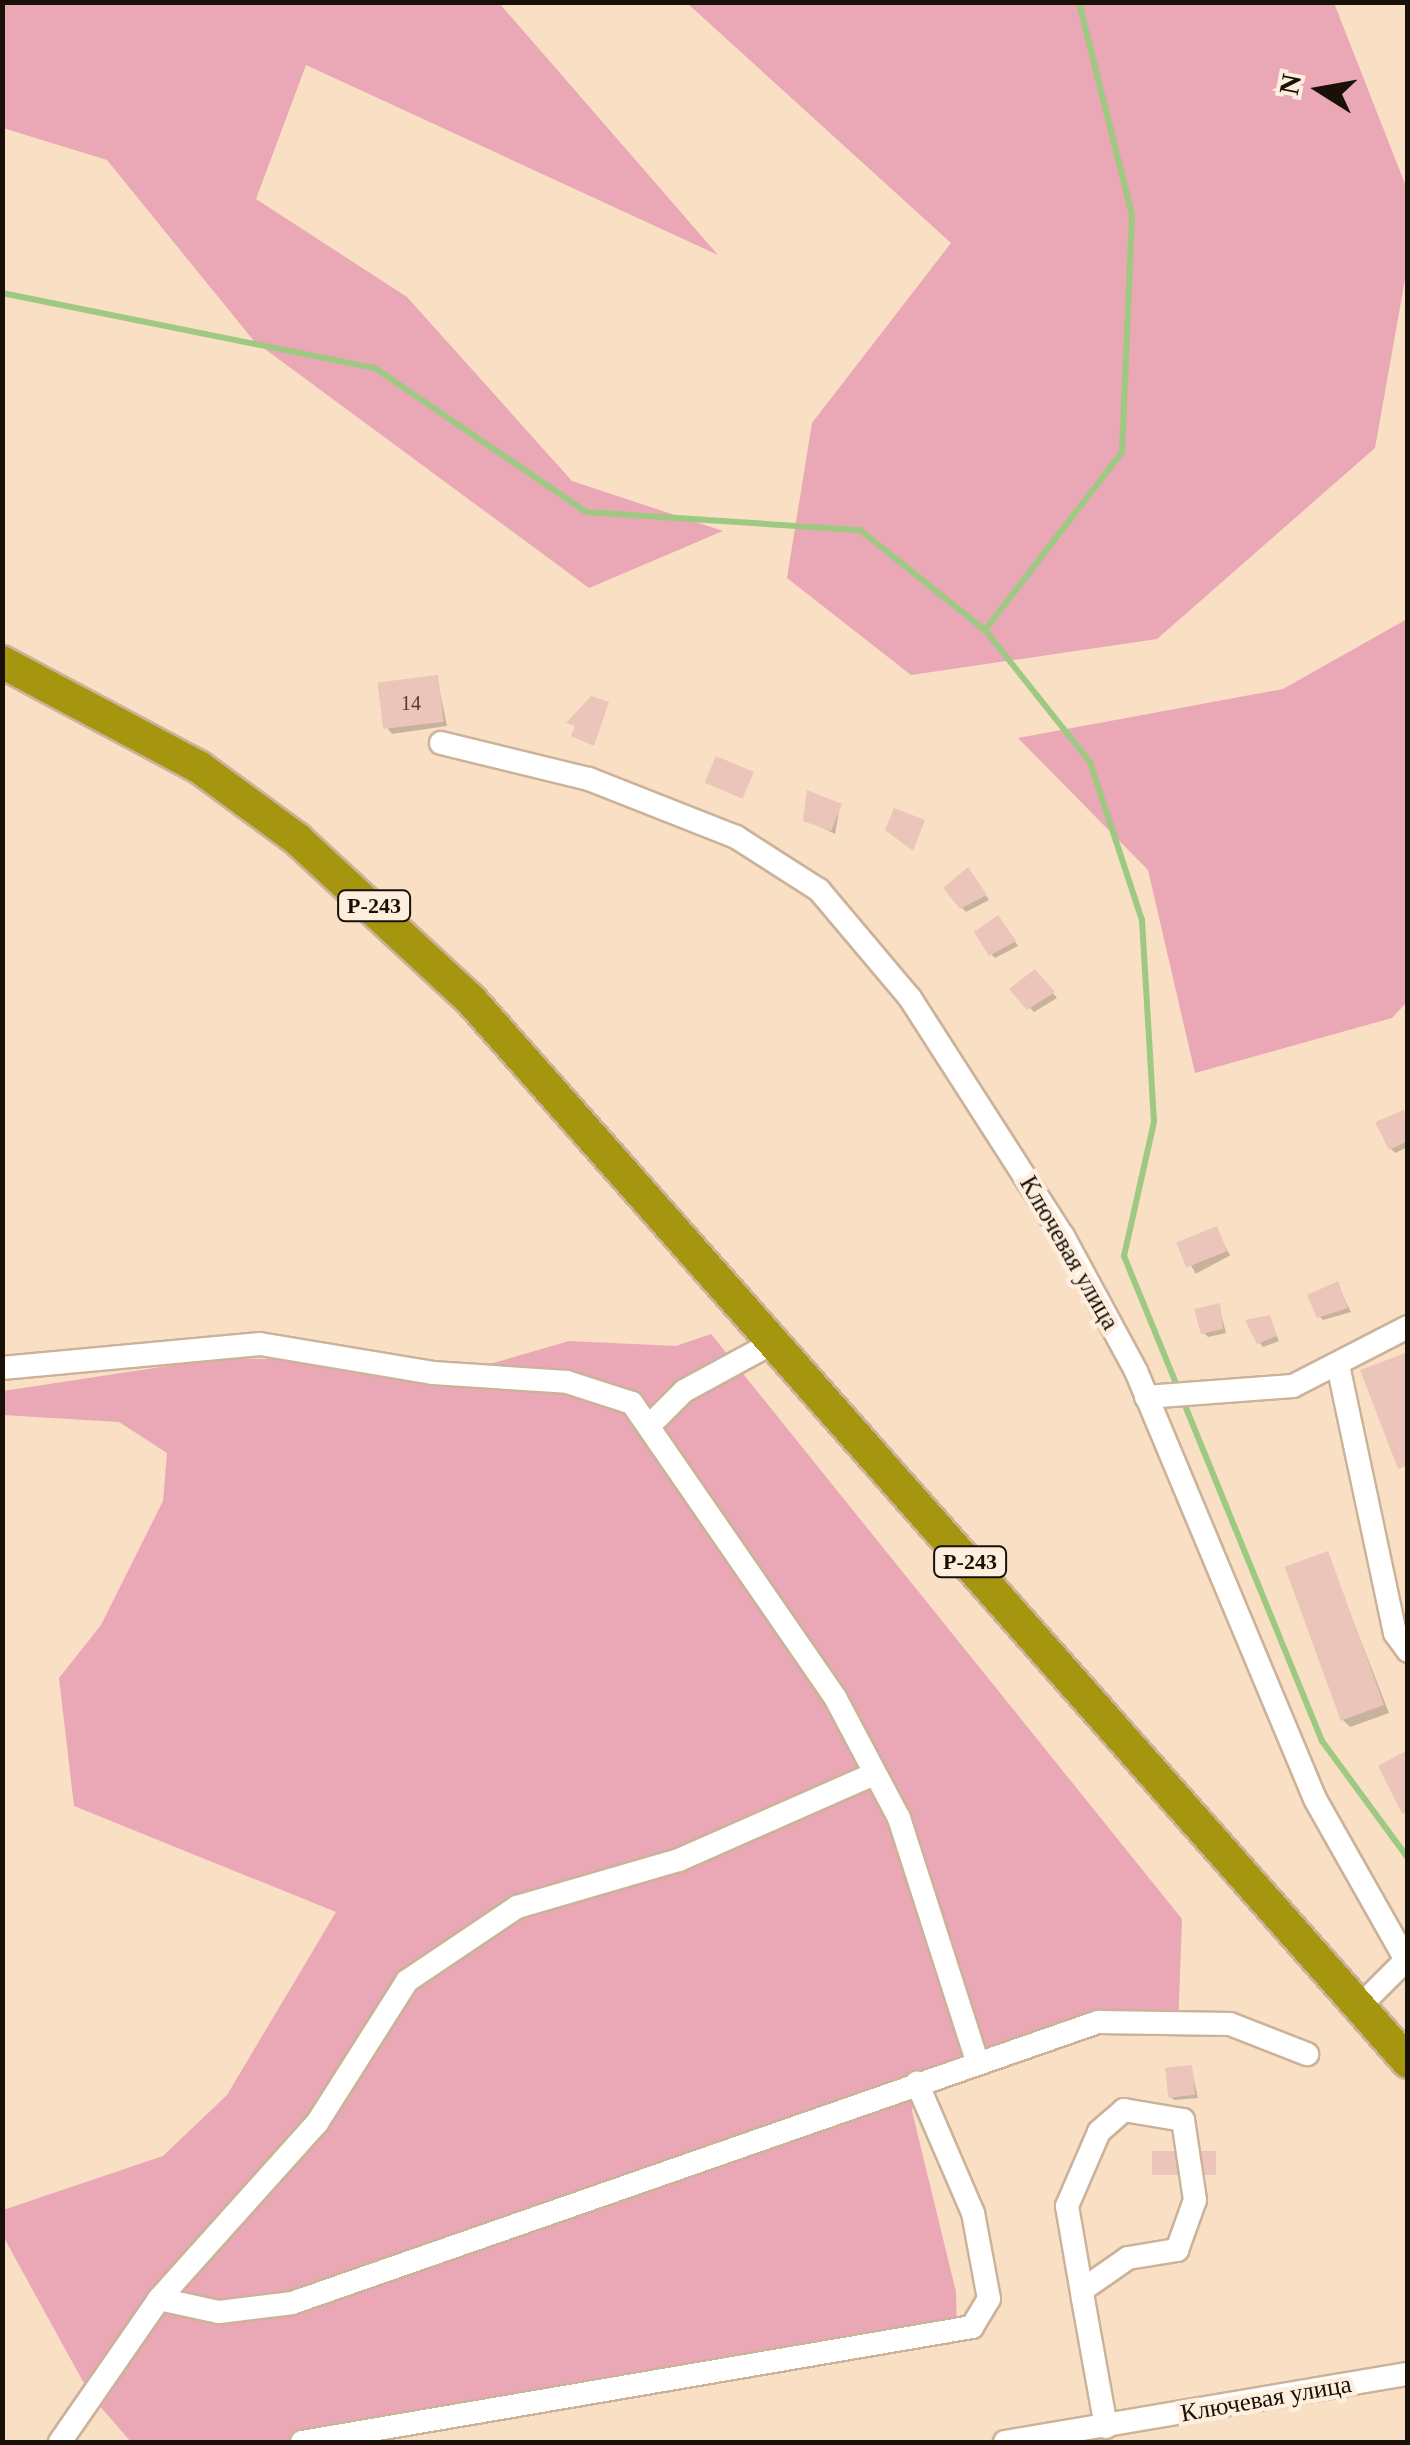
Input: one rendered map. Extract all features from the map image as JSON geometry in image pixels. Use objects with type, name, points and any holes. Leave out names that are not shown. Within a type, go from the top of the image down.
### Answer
[{"type":"highway","name":"Р-243","points":[[2,662],[199,767],[371,904],[470,998],[1408,2062]]},
{"type":"street","name":"Ключевая улица","points":[[441,743],[589,779],[736,837],[819,890],[910,998],[988,1114],[1146,1397],[1316,1799],[1406,1960],[1360,2006]]},
{"type":"street","points":[[1146,1397],[1293,1386],[1408,1327]]},
{"type":"street","points":[[652,1423],[684,1391],[776,1341]]},
{"type":"street","points":[[2,1368],[260,1344],[433,1373],[590,1386],[652,1423],[836,1699],[912,1846],[976,2058]]},
{"type":"street","points":[[1338,1365],[1396,1633],[1408,1651]]},
{"type":"street","points":[[60,2442],[158,2299],[317,2123],[394,1995],[431,1962],[517,1907],[679,1860],[872,1775]]},
{"type":"street","points":[[158,2299],[219,2312],[292,2303],[917,2084],[976,2058],[1137,2018],[1230,2024],[1307,2054]]},
{"type":"street","points":[[302,2442],[972,2327],[989,2299],[973,2214],[917,2084]]},
{"type":"street","points":[[1082,2290],[1128,2258],[1177,2250],[1194,2200],[1183,2120],[1124,2110],[1100,2132],[1067,2206],[1106,2426]]},
{"type":"street","name":"Ключевая улица","points":[[1005,2442],[1408,2374]]},
{"type":"shaded area","points":[[2,3],[499,3],[718,255],[306,65],[256,199],[407,297],[572,481],[723,531],[589,588],[254,341],[107,160],[3,128]]},
{"type":"shaded area","points":[[687,3],[1334,3],[1407,189],[1407,268],[1375,448],[1157,639],[911,675],[787,578],[812,423],[951,243]]},
{"type":"shaded area","points":[[1407,619],[1407,1002],[1392,1018],[1195,1073],[1148,870],[1018,738],[1283,689]]},
{"type":"shaded area","points":[[711,1334],[1182,1919],[1178,2027],[1137,2018],[917,2084],[912,2111],[956,2292],[957,2335],[302,2442],[131,2442],[91,2396],[3,2236],[3,2210],[163,2156],[227,2095],[336,1912],[74,1806],[59,1678],[101,1625],[163,1501],[167,1453],[119,1422],[3,1415],[3,1391],[220,1358],[490,1364],[569,1341],[676,1346]]},
{"type":"building","points":[[438,675],[444,722],[383,729],[377,682]]},
{"type":"building","points":[[591,696],[609,702],[594,746],[571,736],[575,726],[566,723]]},
{"type":"building","points":[[716,756],[754,772],[742,799],[705,783]]},
{"type":"building","points":[[807,790],[842,804],[831,831],[803,821]]},
{"type":"building","points":[[894,808],[925,820],[913,851],[885,830]]},
{"type":"building","points":[[968,867],[987,895],[960,909],[943,888]]},
{"type":"building","points":[[998,915],[1016,941],[989,956],[974,932]]},
{"type":"building","points":[[1035,969],[1055,992],[1027,1010],[1009,989]]},
{"type":"building","points":[[1404,1110],[1408,1141],[1389,1150],[1375,1122]]},
{"type":"building","points":[[1217,1226],[1227,1251],[1186,1268],[1176,1242]]},
{"type":"building","points":[[1338,1281],[1348,1308],[1317,1318],[1307,1295]]},
{"type":"building","points":[[1220,1303],[1223,1329],[1201,1334],[1194,1309]]},
{"type":"building","points":[[1270,1315],[1277,1336],[1257,1344],[1245,1320]]},
{"type":"building","points":[[1408,1352],[1408,1465],[1398,1469],[1360,1370]]},
{"type":"building","points":[[1328,1551],[1384,1705],[1341,1721],[1285,1567]]},
{"type":"building","points":[[1408,1750],[1408,1812],[1402,1814],[1378,1766]]},
{"type":"building","points":[[1192,2065],[1195,2095],[1168,2098],[1165,2068]]},
{"type":"building","points":[[1152,2151],[1216,2151],[1216,2175],[1152,2175]]},
{"type":"waterway","points":[[985,630],[1122,452],[1132,215],[1079,2]]},
{"type":"waterway","points":[[2,293],[375,368],[586,512],[860,530],[985,630],[1090,762],[1142,920],[1154,1122],[1124,1256],[1322,1741],[1408,1858]]}]
